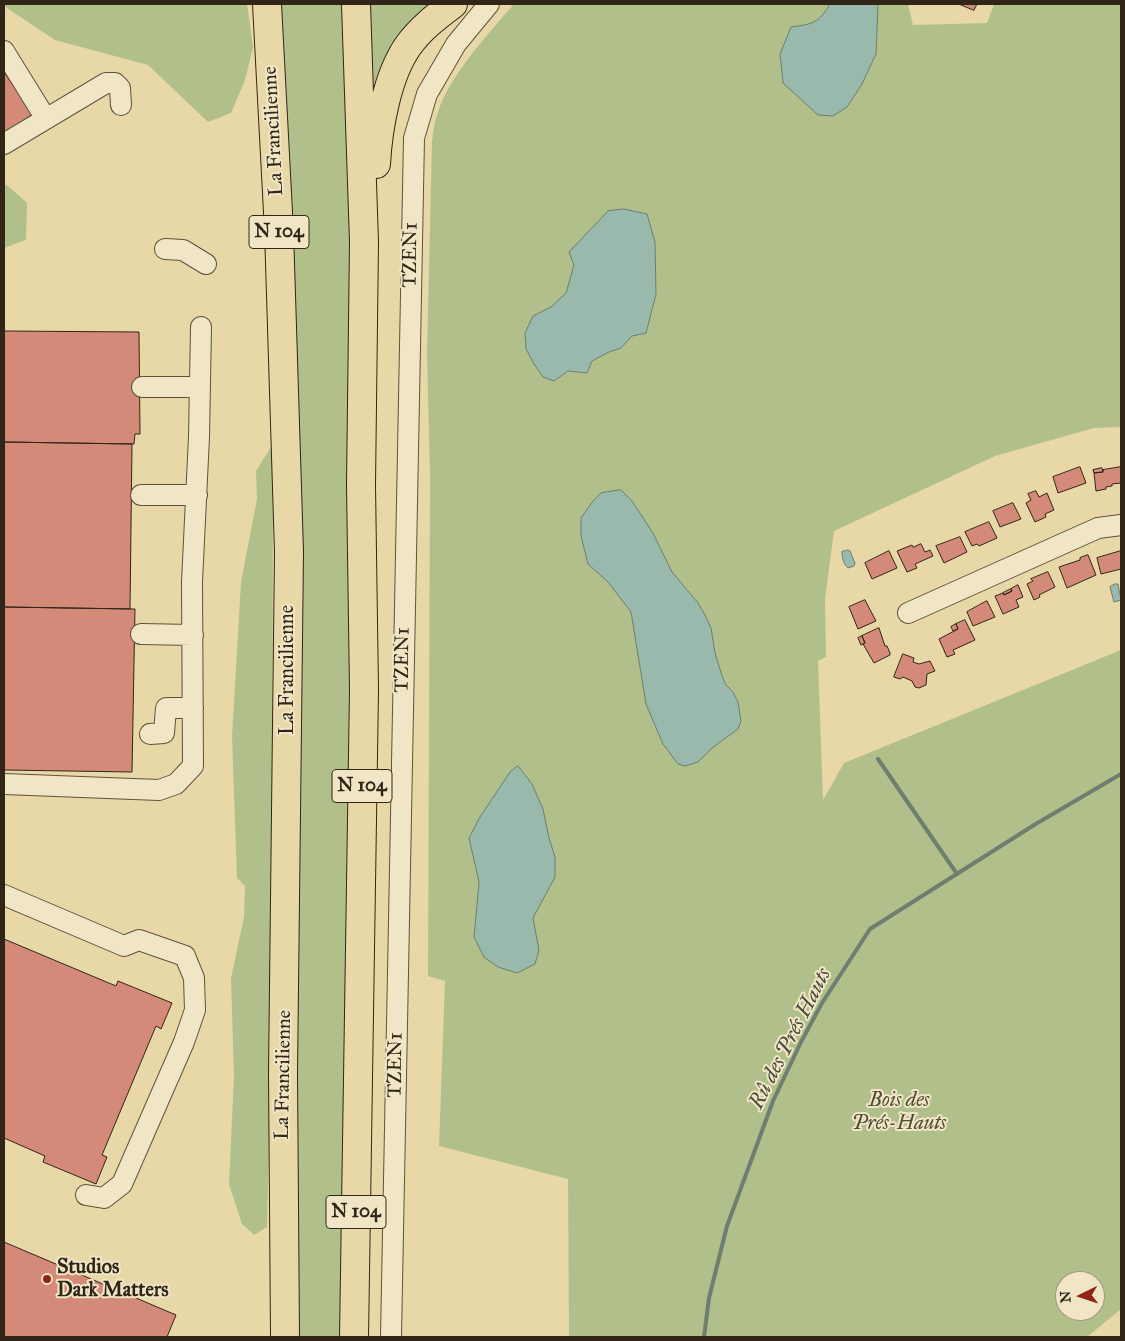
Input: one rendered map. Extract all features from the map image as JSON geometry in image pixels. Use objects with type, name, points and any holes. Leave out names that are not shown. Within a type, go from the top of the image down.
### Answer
[{"type":"highway","points":[[256,4],[270,58]]},
{"type":"highway","name":"La Francilienne","points":[[267,4],[279,241],[289,552],[283,1073],[285,1337]]},
{"type":"highway","name":"N 104","points":[[354,1337],[364,690],[361,485],[364,242],[356,4]]},
{"type":"highway","points":[[364,242],[373,206],[376,147],[396,69],[408,46],[421,30],[454,4]]},
{"type":"street","name":"TZEN1","points":[[391,1337],[414,138],[427,94],[456,44],[489,4]]},
{"type":"street","points":[[4,51],[46,119]]},
{"type":"street","points":[[4,144],[46,119],[85,102],[106,84],[115,83],[120,88],[120,105]]},
{"type":"street","points":[[165,249],[183,250],[206,264]]},
{"type":"street","points":[[4,784],[159,790],[176,784],[193,766],[192,582],[201,326]]},
{"type":"street","points":[[142,387],[200,388]]},
{"type":"street","points":[[141,495],[196,495]]},
{"type":"street","points":[[908,613],[1098,528],[1121,525]]},
{"type":"street","points":[[141,634],[192,634]]},
{"type":"street","points":[[150,734],[164,733],[166,708],[192,708]]},
{"type":"street","points":[[4,895],[124,946],[139,940],[186,956],[194,978],[195,1010],[184,1042],[122,1184],[104,1198],[86,1195]]},
{"type":"green space","points":[[4,4],[247,4],[253,47],[245,80],[231,113],[208,122],[148,65],[55,40],[4,6]]},
{"type":"green space","points":[[279,4],[347,4],[355,544],[344,1337],[297,1337],[293,1100],[298,468],[294,269]]},
{"type":"green space","points":[[366,4],[440,4],[371,113]]},
{"type":"green space","name":"Bois des Prés-Hauts","points":[[514,4],[908,4],[913,25],[987,23],[994,4],[1121,4],[1121,427],[1094,428],[995,456],[834,531],[825,599],[826,657],[818,661],[823,800],[844,763],[1121,650],[1121,1309],[1087,1337],[569,1337],[568,1179],[439,1146],[445,981],[428,976],[430,476],[427,352],[432,142],[434,127],[443,98],[460,70]]},
{"type":"green space","points":[[7,185],[27,203],[26,240],[4,248],[4,186]]},
{"type":"green space","points":[[273,444],[272,984],[267,1227],[254,1235],[242,1224],[229,1184],[234,1076],[231,978],[244,917],[245,886],[237,878],[232,737],[241,582],[257,499],[256,471]]},
{"type":"shaded area","points":[[830,4],[878,4],[876,54],[862,84],[847,107],[833,116],[818,115],[783,83],[780,54],[791,27],[805,25],[819,19]]},
{"type":"shaded area","points":[[624,209],[647,214],[655,242],[656,294],[646,333],[632,336],[621,348],[592,361],[587,373],[568,371],[554,381],[543,377],[526,349],[525,333],[533,316],[551,307],[566,293],[574,265],[569,252],[608,211]]},
{"type":"shaded area","points":[[621,490],[632,501],[653,533],[672,572],[698,603],[705,615],[711,628],[715,653],[722,676],[738,702],[741,721],[738,729],[712,748],[698,762],[685,766],[678,764],[663,744],[646,704],[631,612],[608,582],[588,564],[581,536],[581,518],[593,501],[601,493]]},
{"type":"shaded area","points":[[848,550],[855,563],[854,566],[848,568],[842,557],[842,552]]},
{"type":"shaded area","points":[[1118,584],[1121,600],[1114,602],[1110,587]]},
{"type":"shaded area","points":[[518,766],[532,784],[543,809],[555,857],[555,877],[533,918],[539,950],[535,964],[517,973],[498,967],[484,957],[474,937],[479,882],[469,838],[480,817],[510,772]]},
{"type":"building","points":[[959,4],[977,4],[974,10]]},
{"type":"building","points":[[4,72],[33,114],[4,134]]},
{"type":"building","points":[[4,331],[139,332],[140,434],[135,434],[134,444],[4,442]]},
{"type":"building","points":[[4,442],[132,444],[130,609],[4,607]]},
{"type":"building","points":[[1080,467],[1086,483],[1058,493],[1053,477]]},
{"type":"building","points":[[1121,467],[1121,483],[1112,484],[1112,486],[1106,487],[1106,489],[1096,491],[1094,473]]},
{"type":"building","points":[[1102,468],[1103,472],[1094,473],[1093,470]]},
{"type":"building","points":[[1036,491],[1039,497],[1047,493],[1054,510],[1045,514],[1046,517],[1035,522],[1026,503],[1031,500],[1028,494]]},
{"type":"building","points":[[1013,503],[1021,519],[1000,527],[993,511]]},
{"type":"building","points":[[989,522],[997,538],[979,546],[977,544],[972,546],[965,532]]},
{"type":"building","points":[[960,537],[967,552],[944,563],[936,546]]},
{"type":"building","points":[[921,544],[925,552],[930,550],[933,556],[915,564],[917,568],[907,572],[897,551],[912,545],[913,547]]},
{"type":"building","points":[[889,551],[897,568],[872,579],[865,563]]},
{"type":"building","points":[[1121,551],[1121,569],[1101,574],[1097,558]]},
{"type":"building","points":[[1088,555],[1096,575],[1067,588],[1059,567],[1080,560],[1080,558]]},
{"type":"building","points":[[1048,572],[1055,587],[1039,595],[1040,597],[1034,600],[1027,584],[1033,581],[1031,579]]},
{"type":"building","points":[[1018,585],[1023,597],[1016,600],[1019,607],[1003,614],[995,596],[1003,593],[1004,595]]},
{"type":"building","points":[[1011,589],[1012,591],[1004,595],[1003,593]]},
{"type":"building","points":[[865,600],[876,621],[858,629],[849,607]]},
{"type":"building","points":[[987,601],[995,617],[973,626],[967,612]]},
{"type":"building","points":[[4,607],[135,609],[132,772],[4,770]]},
{"type":"building","points":[[965,620],[975,640],[953,650],[955,654],[947,657],[939,639],[958,629],[956,624]]},
{"type":"building","points":[[956,624],[958,629],[953,631],[951,627]]},
{"type":"building","points":[[879,628],[890,655],[874,663],[863,644],[865,643],[862,636]]},
{"type":"building","points":[[862,636],[865,643],[861,645],[858,638]]},
{"type":"building","points":[[903,654],[914,658],[913,662],[919,664],[930,661],[935,671],[927,674],[926,685],[919,688],[915,687],[912,681],[903,677],[900,679],[894,677]]},
{"type":"building","points":[[4,939],[116,986],[118,981],[172,1003],[161,1029],[156,1026],[102,1155],[107,1157],[96,1184],[43,1162],[45,1156],[4,1138]]},
{"type":"building","name":"Studios Dark Matters","points":[[4,1242],[176,1315],[167,1337],[4,1337]]},
{"type":"waterway","points":[[878,759],[957,874]]},
{"type":"waterway","name":"Rû des Prés Hauts","points":[[704,1337],[709,1298],[727,1226],[773,1101],[822,1003],[870,929],[1034,825],[1121,774]]},
{"type":"place","name":"Studios Dark Matters","points":[[47,1279]]}]
